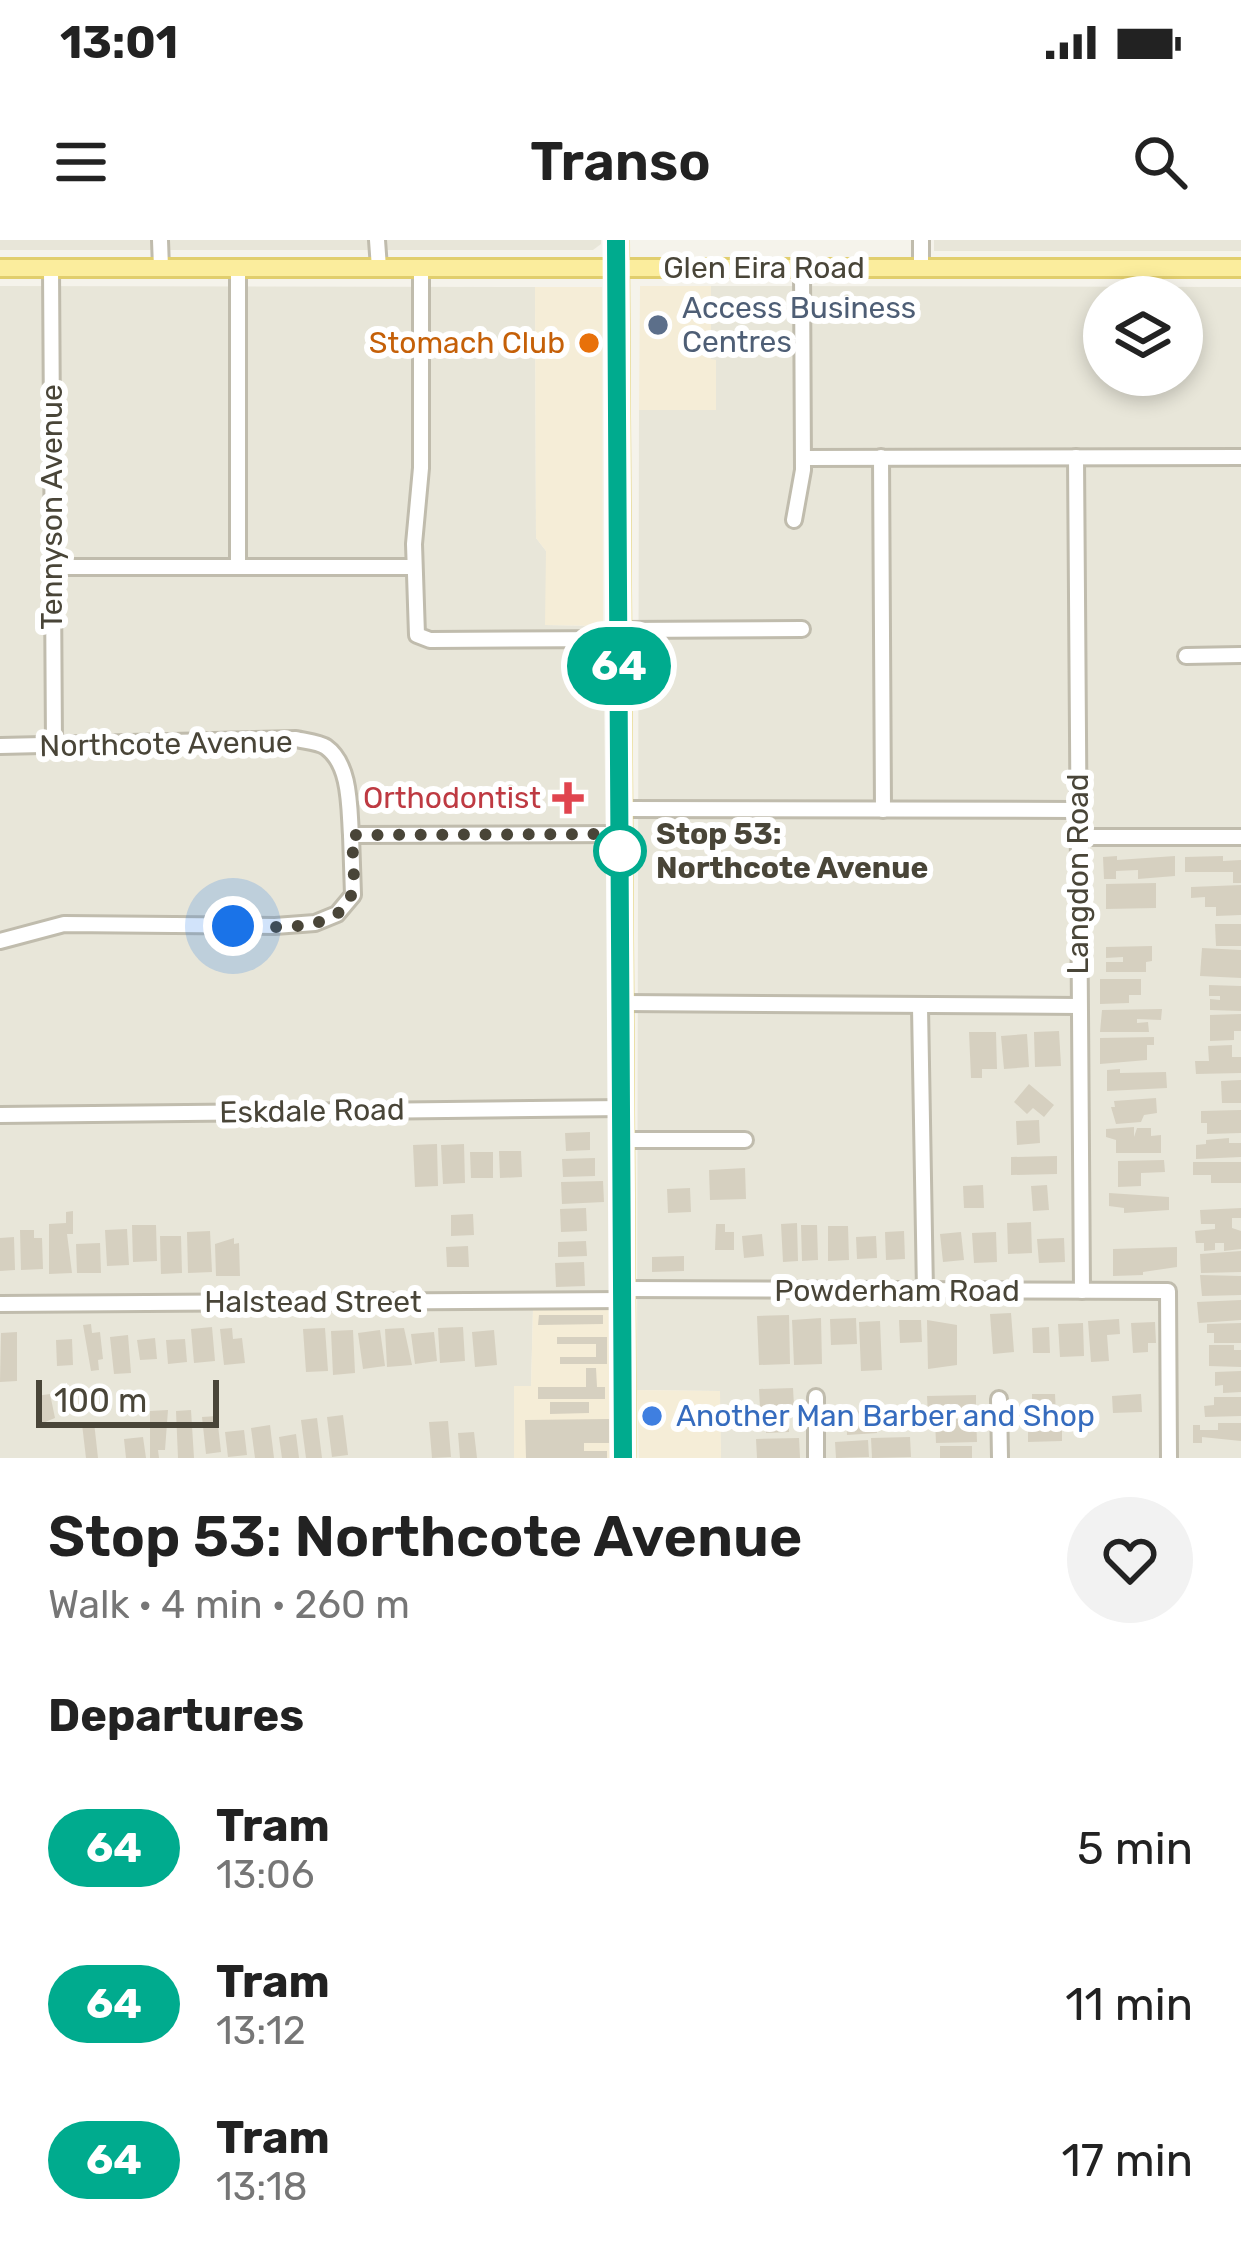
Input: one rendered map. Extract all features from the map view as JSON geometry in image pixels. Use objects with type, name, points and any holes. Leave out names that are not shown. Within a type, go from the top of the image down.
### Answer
[{"type":"main road","points":[[619,240],[626,1458]]},
{"type":"main road","name":"Glen Eira Road","points":[[0,268],[1241,268]]},
{"type":"street","points":[[157,240],[158,268]]},
{"type":"street","points":[[374,240],[375,268]]},
{"type":"street","points":[[921,240],[921,268]]},
{"type":"street","name":"Tennyson Avenue","points":[[51,268],[54,745]]},
{"type":"street","points":[[238,268],[238,567]]},
{"type":"street","points":[[421,268],[421,467],[414,567],[417,635],[425,640],[802,629]]},
{"type":"street","points":[[794,520],[803,458],[802,268]]},
{"type":"street","points":[[881,457],[883,810]]},
{"type":"street","name":"Langdon Road","points":[[1076,457],[1082,1291]]},
{"type":"street","points":[[803,458],[1241,457]]},
{"type":"street","points":[[52,567],[414,567]]},
{"type":"street","points":[[1186,656],[1241,656]]},
{"type":"street","name":"Northcote Avenue","points":[[0,746],[296,739],[325,746],[345,779],[352,835]]},
{"type":"street","points":[[622,809],[1078,810]]},
{"type":"street","points":[[0,941],[64,923],[315,923],[338,914],[352,895],[352,835],[622,834]]},
{"type":"street","points":[[1078,837],[1241,837]]},
{"type":"street","points":[[623,1003],[1079,1006]]},
{"type":"street","points":[[920,1007],[925,1292]]},
{"type":"street","name":"Eskdale Road","points":[[0,1115],[624,1108]]},
{"type":"street","points":[[624,1140],[745,1141]]},
{"type":"street","name":"Powderham Road","points":[[625,1295],[1168,1291],[1169,1458]]},
{"type":"street","name":"Halstead Street","points":[[0,1304],[625,1295]]},
{"type":"street","points":[[816,1397],[816,1458]]},
{"type":"street","points":[[999,1399],[1000,1458]]},
{"type":"shaded area","points":[[0,240],[601,240],[601,244],[593,250],[0,250]]},
{"type":"shaded area","points":[[934,240],[1241,240],[1241,251],[934,251]]},
{"type":"shaded area","points":[[0,286],[535,287],[536,538],[546,551],[546,625],[603,626],[612,1308],[533,1309],[531,1387],[514,1387],[514,1458],[0,1458]]},
{"type":"shaded area","points":[[640,286],[711,286],[716,410],[639,410]]},
{"type":"shaded area","points":[[711,286],[1083,287],[1083,396],[1203,396],[1203,287],[1241,287],[1241,1458],[721,1458],[719,1391],[637,1390],[639,410],[716,409],[715,360],[711,360]]},
{"type":"shaded area","points":[[535,287],[602,287],[603,626],[545,625],[546,551],[536,538]]},
{"type":"shaded area","points":[[612,1308],[613,1458],[514,1458],[514,1386],[531,1386],[533,1309]]},
{"type":"shaded area","points":[[637,1390],[720,1391],[721,1458],[639,1458]]},
{"type":"building","points":[[1117,856],[1117,860],[1175,856],[1175,876],[1138,879],[1138,870],[1116,871],[1116,879],[1104,879],[1103,857]]},
{"type":"building","points":[[1223,856],[1223,861],[1241,860],[1241,883],[1233,883],[1233,872],[1185,872],[1185,857]]},
{"type":"building","points":[[1156,883],[1156,908],[1106,909],[1106,884]]},
{"type":"building","points":[[1241,885],[1241,915],[1216,916],[1216,907],[1205,907],[1205,897],[1191,898],[1191,887]]},
{"type":"building","points":[[1215,924],[1241,924],[1241,946],[1216,946]]},
{"type":"building","points":[[1152,946],[1146,972],[1106,972],[1106,962],[1123,962],[1123,957],[1106,958],[1106,947]]},
{"type":"building","points":[[1202,948],[1241,950],[1241,978],[1200,976]]},
{"type":"building","points":[[1100,979],[1141,979],[1141,995],[1129,995],[1129,1003],[1100,1004]]},
{"type":"building","points":[[1209,985],[1241,986],[1241,1011],[1210,1010],[1210,999],[1220,1000],[1220,996],[1209,996]]},
{"type":"building","points":[[1162,1009],[1161,1020],[1137,1019],[1137,1023],[1148,1022],[1149,1032],[1100,1032],[1102,1010]]},
{"type":"building","points":[[1241,1014],[1241,1031],[1234,1031],[1234,1040],[1210,1041],[1210,1015]]},
{"type":"building","points":[[1059,1031],[1061,1066],[1035,1067],[1034,1032]]},
{"type":"building","points":[[969,1032],[996,1032],[997,1069],[982,1069],[982,1078],[971,1078]]},
{"type":"building","points":[[1027,1034],[1029,1067],[1004,1069],[1001,1036]]},
{"type":"building","points":[[1154,1037],[1154,1045],[1147,1045],[1147,1060],[1100,1064],[1100,1038]]},
{"type":"building","points":[[1232,1045],[1232,1057],[1241,1057],[1241,1073],[1196,1074],[1195,1061],[1209,1061],[1208,1046]]},
{"type":"building","points":[[1120,1069],[1120,1073],[1166,1072],[1167,1088],[1107,1091],[1107,1070]]},
{"type":"building","points":[[1241,1080],[1241,1103],[1222,1103],[1221,1081]]},
{"type":"building","points":[[1029,1084],[1054,1105],[1044,1117],[1033,1108],[1027,1114],[1014,1102]]},
{"type":"building","points":[[1156,1098],[1157,1113],[1144,1115],[1141,1122],[1116,1124],[1114,1101]]},
{"type":"building","points":[[1241,1110],[1241,1133],[1207,1134],[1207,1123],[1201,1123],[1201,1111]]},
{"type":"building","points":[[1039,1120],[1040,1143],[1017,1145],[1016,1121]]},
{"type":"building","points":[[1134,1127],[1134,1137],[1137,1128],[1151,1128],[1151,1136],[1161,1135],[1161,1153],[1116,1153],[1116,1140],[1106,1137],[1106,1129]]},
{"type":"building","points":[[590,1132],[590,1150],[566,1151],[565,1133]]},
{"type":"building","points":[[1229,1138],[1229,1143],[1241,1143],[1241,1157],[1196,1159],[1196,1145]]},
{"type":"building","points":[[437,1144],[438,1186],[415,1187],[413,1145]]},
{"type":"building","points":[[464,1144],[465,1183],[443,1184],[441,1145]]},
{"type":"building","points":[[499,1151],[521,1151],[522,1177],[500,1178]]},
{"type":"building","points":[[470,1152],[493,1152],[493,1178],[471,1178]]},
{"type":"building","points":[[1057,1156],[1057,1174],[1011,1175],[1011,1157]]},
{"type":"building","points":[[595,1158],[595,1176],[563,1177],[562,1159]]},
{"type":"building","points":[[1164,1160],[1165,1172],[1141,1173],[1141,1186],[1118,1187],[1118,1161]]},
{"type":"building","points":[[1193,1162],[1241,1162],[1241,1183],[1211,1183],[1211,1175],[1193,1175]]},
{"type":"building","points":[[745,1168],[746,1199],[710,1200],[709,1170]]},
{"type":"building","points":[[603,1181],[604,1202],[562,1204],[561,1182]]},
{"type":"building","points":[[983,1185],[984,1208],[964,1208],[963,1186]]},
{"type":"building","points":[[1047,1185],[1049,1210],[1033,1211],[1031,1186]]},
{"type":"building","points":[[690,1188],[691,1212],[668,1213],[667,1189]]},
{"type":"building","points":[[1109,1193],[1169,1197],[1169,1210],[1124,1213],[1124,1208],[1109,1206]]},
{"type":"building","points":[[586,1208],[587,1231],[561,1232],[560,1209]]},
{"type":"building","points":[[1241,1208],[1241,1218],[1232,1218],[1232,1228],[1241,1231],[1241,1249],[1224,1251],[1224,1243],[1215,1243],[1215,1250],[1204,1251],[1204,1243],[1196,1243],[1195,1231],[1215,1229],[1215,1224],[1201,1224],[1200,1210]]},
{"type":"building","points":[[73,1211],[73,1234],[67,1234],[72,1273],[49,1274],[49,1224],[66,1223],[66,1212]]},
{"type":"building","points":[[473,1214],[474,1235],[451,1236],[451,1215]]},
{"type":"building","points":[[1031,1222],[1032,1253],[1008,1254],[1007,1223]]},
{"type":"building","points":[[797,1223],[798,1261],[783,1262],[781,1224]]},
{"type":"building","points":[[716,1224],[725,1224],[725,1232],[734,1232],[734,1250],[715,1250]]},
{"type":"building","points":[[132,1225],[156,1225],[157,1261],[133,1262]]},
{"type":"building","points":[[801,1225],[817,1225],[818,1260],[802,1261]]},
{"type":"building","points":[[828,1226],[848,1226],[849,1260],[828,1261]]},
{"type":"building","points":[[127,1229],[129,1265],[107,1266],[105,1230]]},
{"type":"building","points":[[20,1230],[34,1230],[34,1238],[42,1238],[43,1269],[21,1270]]},
{"type":"building","points":[[210,1231],[212,1272],[188,1273],[187,1232]]},
{"type":"building","points":[[904,1231],[905,1259],[886,1260],[885,1232]]},
{"type":"building","points":[[961,1232],[964,1260],[943,1262],[940,1234]]},
{"type":"building","points":[[996,1232],[997,1262],[974,1263],[972,1233]]},
{"type":"building","points":[[762,1234],[764,1256],[744,1258],[742,1236]]},
{"type":"building","points":[[160,1236],[181,1236],[182,1273],[161,1274]]},
{"type":"building","points":[[876,1236],[877,1258],[857,1259],[856,1237]]},
{"type":"building","points":[[14,1237],[15,1270],[0,1271],[0,1238]]},
{"type":"building","points":[[234,1238],[234,1244],[239,1243],[240,1276],[216,1276],[215,1244]]},
{"type":"building","points":[[1064,1238],[1065,1262],[1039,1263],[1037,1239]]},
{"type":"building","points":[[586,1241],[587,1256],[558,1257],[558,1242]]},
{"type":"building","points":[[100,1243],[101,1273],[77,1273],[76,1244]]},
{"type":"building","points":[[468,1246],[469,1267],[447,1267],[446,1247]]},
{"type":"building","points":[[1177,1247],[1177,1267],[1113,1276],[1113,1249]]},
{"type":"building","points":[[1241,1251],[1241,1272],[1201,1273],[1200,1254]]},
{"type":"building","points":[[684,1256],[684,1271],[652,1272],[652,1257]]},
{"type":"building","points":[[584,1262],[585,1286],[556,1287],[555,1263]]},
{"type":"building","points":[[1200,1275],[1241,1276],[1241,1295],[1202,1296]]},
{"type":"building","points":[[1241,1300],[1241,1320],[1199,1323],[1197,1302]]},
{"type":"building","points":[[1011,1313],[1014,1352],[993,1354],[990,1314]]},
{"type":"building","points":[[539,1315],[603,1315],[603,1324],[538,1325]]},
{"type":"building","points":[[789,1315],[790,1364],[759,1365],[757,1316]]},
{"type":"building","points":[[821,1318],[822,1364],[794,1365],[792,1320]]},
{"type":"building","points":[[856,1318],[857,1344],[831,1345],[830,1319]]},
{"type":"building","points":[[1119,1319],[1120,1334],[1107,1335],[1109,1361],[1091,1362],[1088,1321]]},
{"type":"building","points":[[899,1320],[921,1320],[922,1342],[900,1343]]},
{"type":"building","points":[[927,1320],[957,1325],[957,1365],[928,1369]]},
{"type":"building","points":[[880,1321],[882,1370],[861,1371],[859,1322]]},
{"type":"building","points":[[1155,1322],[1156,1343],[1148,1343],[1148,1352],[1133,1353],[1131,1323]]},
{"type":"building","points":[[1083,1323],[1084,1356],[1060,1357],[1058,1324]]},
{"type":"building","points":[[1241,1323],[1241,1343],[1214,1343],[1214,1333],[1207,1333],[1207,1324]]},
{"type":"building","points":[[91,1324],[92,1333],[100,1332],[103,1359],[98,1360],[99,1370],[91,1371],[83,1325]]},
{"type":"building","points":[[212,1327],[215,1361],[194,1363],[191,1329]]},
{"type":"building","points":[[463,1327],[465,1361],[440,1363],[438,1328]]},
{"type":"building","points":[[1049,1327],[1050,1353],[1033,1353],[1032,1328]]},
{"type":"building","points":[[232,1328],[233,1339],[242,1338],[245,1363],[224,1365],[220,1329]]},
{"type":"building","points":[[325,1328],[328,1371],[306,1372],[303,1329]]},
{"type":"building","points":[[404,1328],[412,1365],[387,1367],[385,1329]]},
{"type":"building","points":[[353,1330],[355,1373],[333,1375],[331,1331]]},
{"type":"building","points":[[380,1330],[385,1366],[363,1369],[358,1333]]},
{"type":"building","points":[[494,1330],[497,1365],[475,1367],[472,1332]]},
{"type":"building","points":[[17,1332],[17,1381],[0,1382],[1,1333]]},
{"type":"building","points":[[434,1332],[437,1361],[415,1364],[411,1334]]},
{"type":"building","points":[[128,1335],[131,1373],[114,1374],[110,1337]]},
{"type":"building","points":[[557,1337],[607,1337],[607,1364],[560,1364],[560,1357],[596,1357],[596,1344],[557,1344]]},
{"type":"building","points":[[155,1338],[157,1359],[140,1360],[137,1340]]},
{"type":"building","points":[[72,1339],[73,1365],[57,1366],[56,1340]]},
{"type":"building","points":[[185,1339],[187,1362],[168,1364],[166,1340]]},
{"type":"building","points":[[1209,1345],[1234,1345],[1234,1350],[1241,1350],[1241,1367],[1209,1366]]},
{"type":"building","points":[[586,1368],[596,1368],[597,1387],[605,1387],[605,1399],[538,1399],[538,1387],[586,1387]]},
{"type":"building","points":[[1241,1371],[1241,1392],[1223,1393],[1223,1385],[1215,1386],[1215,1372]]},
{"type":"building","points":[[793,1388],[794,1406],[760,1408],[759,1389]]},
{"type":"building","points":[[50,1394],[55,1418],[38,1425],[36,1396]]},
{"type":"building","points":[[1032,1394],[1055,1394],[1056,1414],[1032,1414]]},
{"type":"building","points":[[1141,1394],[1142,1412],[1113,1413],[1112,1396]]},
{"type":"building","points":[[976,1395],[976,1413],[928,1415],[927,1396]]},
{"type":"building","points":[[1214,1397],[1241,1397],[1241,1416],[1205,1417],[1204,1406],[1214,1405]]},
{"type":"building","points":[[550,1402],[589,1402],[589,1413],[550,1414]]},
{"type":"building","points":[[168,1410],[165,1450],[158,1450],[159,1458],[150,1458],[150,1411]]},
{"type":"building","points":[[191,1410],[194,1458],[178,1458],[176,1411]]},
{"type":"building","points":[[876,1410],[877,1433],[847,1435],[846,1411]]},
{"type":"building","points":[[788,1414],[789,1432],[766,1433],[766,1415]]},
{"type":"building","points":[[343,1415],[348,1455],[332,1457],[327,1417]]},
{"type":"building","points":[[217,1416],[221,1452],[206,1454],[202,1417]]},
{"type":"building","points":[[317,1418],[322,1458],[306,1458],[301,1420]]},
{"type":"building","points":[[976,1418],[977,1442],[936,1443],[935,1420]]},
{"type":"building","points":[[609,1419],[609,1443],[584,1443],[584,1451],[607,1451],[607,1458],[526,1458],[525,1420]]},
{"type":"building","points":[[1028,1420],[1062,1420],[1062,1441],[1028,1442]]},
{"type":"building","points":[[448,1421],[451,1457],[432,1458],[429,1422]]},
{"type":"building","points":[[94,1422],[98,1458],[86,1458],[82,1424]]},
{"type":"building","points":[[1218,1423],[1241,1423],[1241,1441],[1202,1437],[1202,1443],[1193,1443],[1193,1425],[1218,1430]]},
{"type":"building","points":[[270,1425],[274,1458],[255,1458],[251,1428]]},
{"type":"building","points":[[244,1430],[247,1455],[228,1457],[225,1432]]},
{"type":"building","points":[[474,1432],[477,1458],[460,1458],[458,1433]]},
{"type":"building","points":[[296,1434],[299,1458],[282,1458],[279,1437]]},
{"type":"building","points":[[143,1437],[146,1458],[126,1458],[124,1439]]},
{"type":"building","points":[[910,1437],[911,1457],[872,1458],[871,1438]]},
{"type":"building","points":[[799,1438],[800,1458],[757,1458],[756,1439]]},
{"type":"building","points":[[868,1440],[869,1457],[836,1458],[835,1442]]},
{"type":"building","points":[[940,1446],[972,1446],[972,1458],[940,1458]]},
{"type":"tram line","name":"64","points":[[616,240],[623,1458]]},
{"type":"tram line","points":[[622,240],[629,1458]]},
{"type":"place","name":"Access Business Centres","points":[[658,325]]},
{"type":"place","name":"Stomach Club","points":[[589,343]]},
{"type":"place","name":"Orthodontist","points":[[568,798]]},
{"type":"place","name":"Stop 53: Northcote Avenue","points":[[620,851]]},
{"type":"place","name":"Another Man Barber and Shop","points":[[652,1416]]},
{"type":"route","points":[[233,926],[315,923],[338,914],[352,895],[352,835],[620,834],[620,851]]}]
